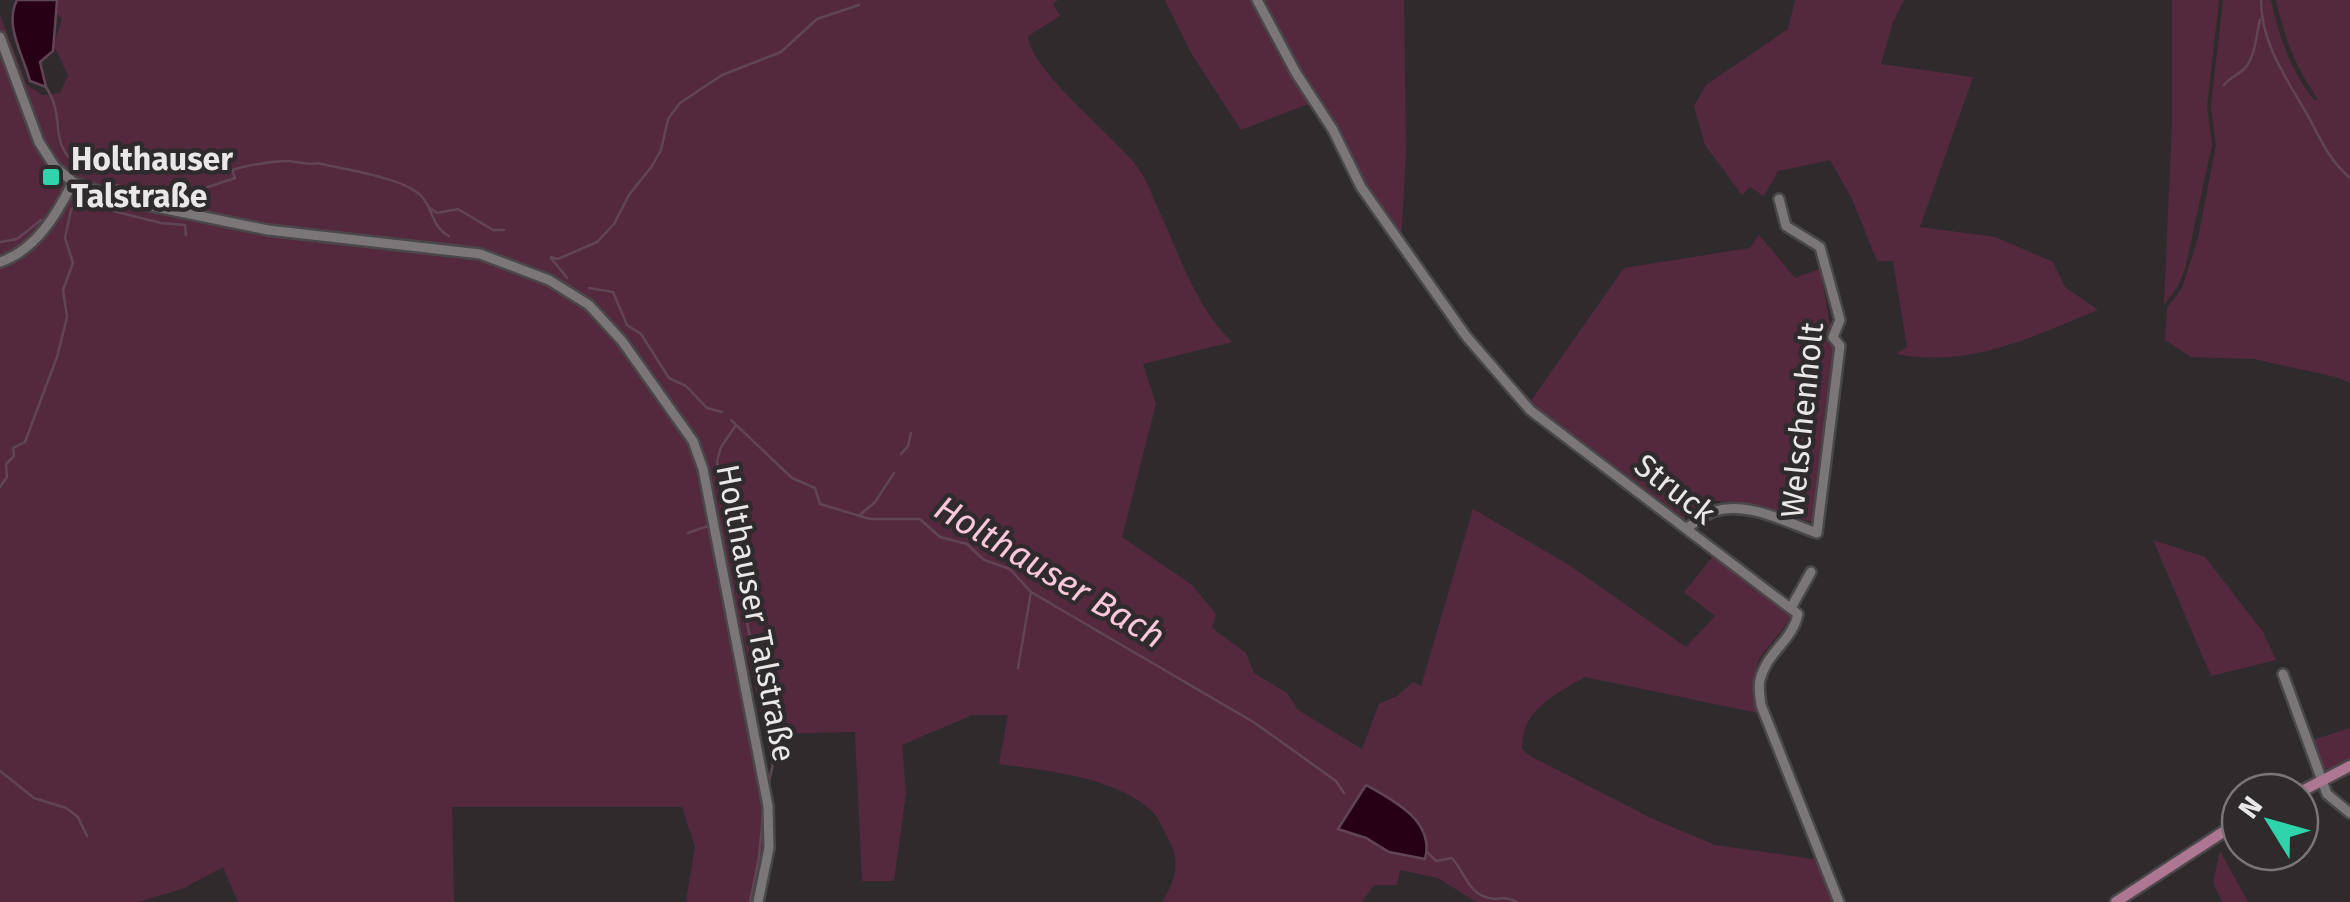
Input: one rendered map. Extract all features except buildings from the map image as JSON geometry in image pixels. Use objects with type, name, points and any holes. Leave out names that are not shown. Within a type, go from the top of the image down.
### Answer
[{"type":"main road","points":[[2322,782],[2350,766]]},
{"type":"main road","points":[[2116,902],[2220,834]]},
{"type":"street","name":"Struck","points":[[1256,0],[1333,130],[1361,188],[1466,336],[1530,410],[1716,553],[1792,606]]},
{"type":"street","name":"Holthauser Talstraße","points":[[0,37],[39,142],[55,167],[73,182],[127,201],[268,230],[480,254],[549,280],[600,316],[677,416],[693,442],[703,470],[768,806],[769,848],[758,902]]},
{"type":"street","points":[[0,262],[30,245],[55,214],[73,182]]},
{"type":"street","name":"Welschenholt","points":[[1687,528],[1712,512],[1726,509],[1784,519],[1818,534],[1840,346],[1834,337],[1840,320],[1820,247],[1786,226],[1778,199]]},
{"type":"street","points":[[1810,572],[1792,606],[1798,614],[1796,626],[1770,657],[1760,681],[1761,705],[1839,902]]},
{"type":"street","points":[[2283,674],[2330,799],[2350,813]]},
{"type":"shaded area","points":[[17,0],[57,0],[53,51],[40,62],[46,87],[30,81],[19,50],[13,20]]},
{"type":"shaded area","points":[[57,0],[1058,0],[1053,4],[1060,16],[1028,36],[1032,50],[1057,84],[1139,170],[1197,295],[1232,342],[1143,364],[1156,404],[1122,537],[1192,585],[1216,614],[1212,628],[1246,653],[1254,673],[1287,693],[1298,710],[1362,749],[1379,704],[1397,696],[1413,682],[1421,686],[1473,509],[1569,565],[1686,647],[1715,616],[1684,592],[1715,554],[1793,613],[1757,665],[1758,713],[1585,677],[1534,713],[1523,735],[1522,749],[1651,818],[1715,845],[1821,860],[1837,902],[1476,902],[1438,878],[1400,870],[1397,885],[1374,885],[1362,902],[1162,902],[1171,886],[1176,863],[1172,846],[1154,814],[1137,799],[1100,783],[999,764],[1008,715],[972,715],[902,745],[906,793],[894,881],[862,881],[855,732],[766,734],[725,562],[714,564],[763,808],[764,845],[751,902],[686,902],[695,847],[682,807],[452,807],[454,902],[238,902],[223,867],[182,889],[138,902],[0,902],[0,15],[27,85],[42,95],[60,93],[68,75],[54,46],[62,18],[57,14]],"holes":[[[1396,803],[1424,832],[1418,859],[1389,852],[1366,838]]]},
{"type":"shaded area","points":[[1165,0],[1252,0],[1311,103],[1241,130],[1191,53]]},
{"type":"shaded area","points":[[1262,0],[1404,0],[1406,151],[1401,244],[1312,92]]},
{"type":"shaded area","points":[[1795,0],[1904,0],[1881,64],[1973,77],[1920,227],[1995,237],[2053,262],[2065,287],[2098,310],[1975,353],[1949,357],[1896,354],[1907,347],[1893,261],[1877,261],[1852,199],[1830,160],[1778,171],[1764,196],[1750,187],[1742,195],[1705,145],[1694,106],[1706,85],[1788,29]]},
{"type":"shaded area","points":[[2172,0],[2219,0],[2207,106],[2212,145],[2185,269],[2164,305],[2172,124]]},
{"type":"shaded area","points":[[2223,0],[2271,0],[2287,54],[2315,101],[2318,99],[2292,52],[2276,0],[2350,0],[2350,383],[2254,359],[2191,357],[2165,340],[2167,308],[2182,288],[2198,238],[2216,145],[2211,106]]},
{"type":"shaded area","points":[[1759,235],[1795,278],[1820,269],[1835,375],[1812,522],[1741,502],[1713,501],[1684,518],[1530,402],[1624,268],[1750,248]]},
{"type":"shaded area","points":[[2153,540],[2205,557],[2263,632],[2276,660],[2211,676]]},
{"type":"shaded area","points":[[2350,728],[2350,762],[2327,773],[2320,769],[2307,742]]},
{"type":"shaded area","points":[[1366,785],[1400,806],[1418,824],[1427,846],[1425,859],[1389,852],[1366,838],[1338,829]]},
{"type":"shaded area","points":[[2220,851],[2220,872],[2232,872],[2248,902],[2222,902],[2213,882]]},
{"type":"waterway","points":[[2261,0],[2265,31],[2276,60],[2325,148],[2350,178]]},
{"type":"waterway","points":[[551,257],[558,259],[597,242],[614,224],[661,150],[668,119],[680,103],[722,75],[781,52],[817,19],[859,5]]},
{"type":"waterway","points":[[2224,85],[2248,64],[2260,20]]},
{"type":"waterway","name":"Holthauser Bach","points":[[46,87],[53,100],[64,151],[85,172]]},
{"type":"waterway","name":"Holthauser Bach","points":[[116,185],[190,201],[202,189],[235,178],[232,170],[278,161],[318,163],[389,180],[415,191],[427,203],[439,228],[449,236]]},
{"type":"waterway","points":[[0,487],[7,477],[6,464],[14,456],[13,448],[25,442],[57,357],[67,317],[63,290],[73,263],[65,238],[71,210],[77,202],[161,223],[185,225],[186,235]]},
{"type":"waterway","points":[[430,208],[437,213],[458,209],[493,230],[504,230]]},
{"type":"waterway","points":[[0,242],[17,239],[41,220]]},
{"type":"waterway","name":"Holthauser Bach","points":[[551,258],[567,278]]},
{"type":"waterway","name":"Holthauser Bach","points":[[589,288],[613,292],[627,325],[641,334],[669,378],[686,386],[707,408],[722,412]]},
{"type":"waterway","name":"Holthauser Bach","points":[[731,420],[792,478],[815,488],[820,504],[870,519],[920,519],[940,537],[967,544],[984,560],[1010,569],[1031,592],[1255,723],[1336,781],[1344,793]]},
{"type":"waterway","points":[[736,425],[717,461],[726,508],[722,514],[728,518],[773,763],[768,787]]},
{"type":"waterway","points":[[901,454],[911,433]]},
{"type":"waterway","points":[[861,514],[875,502],[894,473]]},
{"type":"waterway","points":[[688,533],[708,526]]},
{"type":"waterway","points":[[1018,668],[1031,592]]},
{"type":"waterway","points":[[0,771],[34,798],[66,808],[78,817],[87,836]]},
{"type":"waterway","points":[[750,902],[764,805]]},
{"type":"waterway","name":"Holthauser Bach","points":[[1427,852],[1436,861],[1452,858],[1479,894],[1517,902]]},
{"type":"place","name":"Holthauser Talstraße","points":[[51,177]]}]
